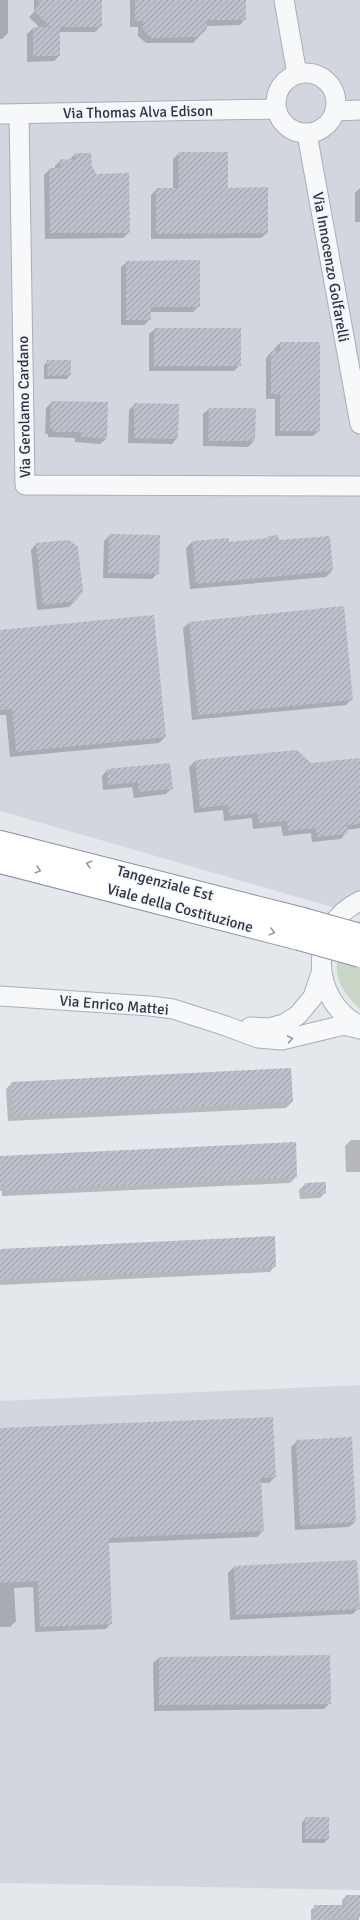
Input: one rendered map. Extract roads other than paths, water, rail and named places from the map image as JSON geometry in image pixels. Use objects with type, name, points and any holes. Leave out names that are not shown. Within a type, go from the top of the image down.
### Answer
[{"type":"highway","points":[[0,833],[27,847]]},
{"type":"highway","points":[[0,842],[27,847]]},
{"type":"highway","name":"Tangenziale Est","points":[[27,847],[301,929]]},
{"type":"highway","name":"Viale della Costituzione","points":[[0,862],[301,929],[360,936]]},
{"type":"highway","name":"Viale della Costituzione","points":[[301,929],[360,956]]},
{"type":"street","points":[[284,0],[297,74]]},
{"type":"street","points":[[297,74],[315,74],[327,81],[334,92],[336,111],[332,120],[317,132],[307,134],[290,130],[279,117],[276,109],[276,100],[282,84],[297,74]]},
{"type":"street","name":"Via Thomas Alva Edison","points":[[0,114],[276,109]]},
{"type":"street","points":[[336,111],[360,110]]},
{"type":"street","name":"Via Gerolamo Cardano","points":[[19,114],[25,485],[360,486]]},
{"type":"street","name":"Via Innocenzo Golfarelli","points":[[307,134],[360,424]]},
{"type":"street","points":[[360,901],[353,904],[338,918],[327,934],[321,953],[321,973],[326,991],[336,1008],[350,1022],[360,1028]]},
{"type":"street","name":"Via Enrico Mattei","points":[[226,1026],[270,1028],[284,1024],[298,1015],[306,1007],[313,997],[321,973]]},
{"type":"street","name":"Via Enrico Mattei","points":[[0,996],[150,1006],[173,1009],[258,1038],[282,1040],[344,1026],[360,1028]]}]
